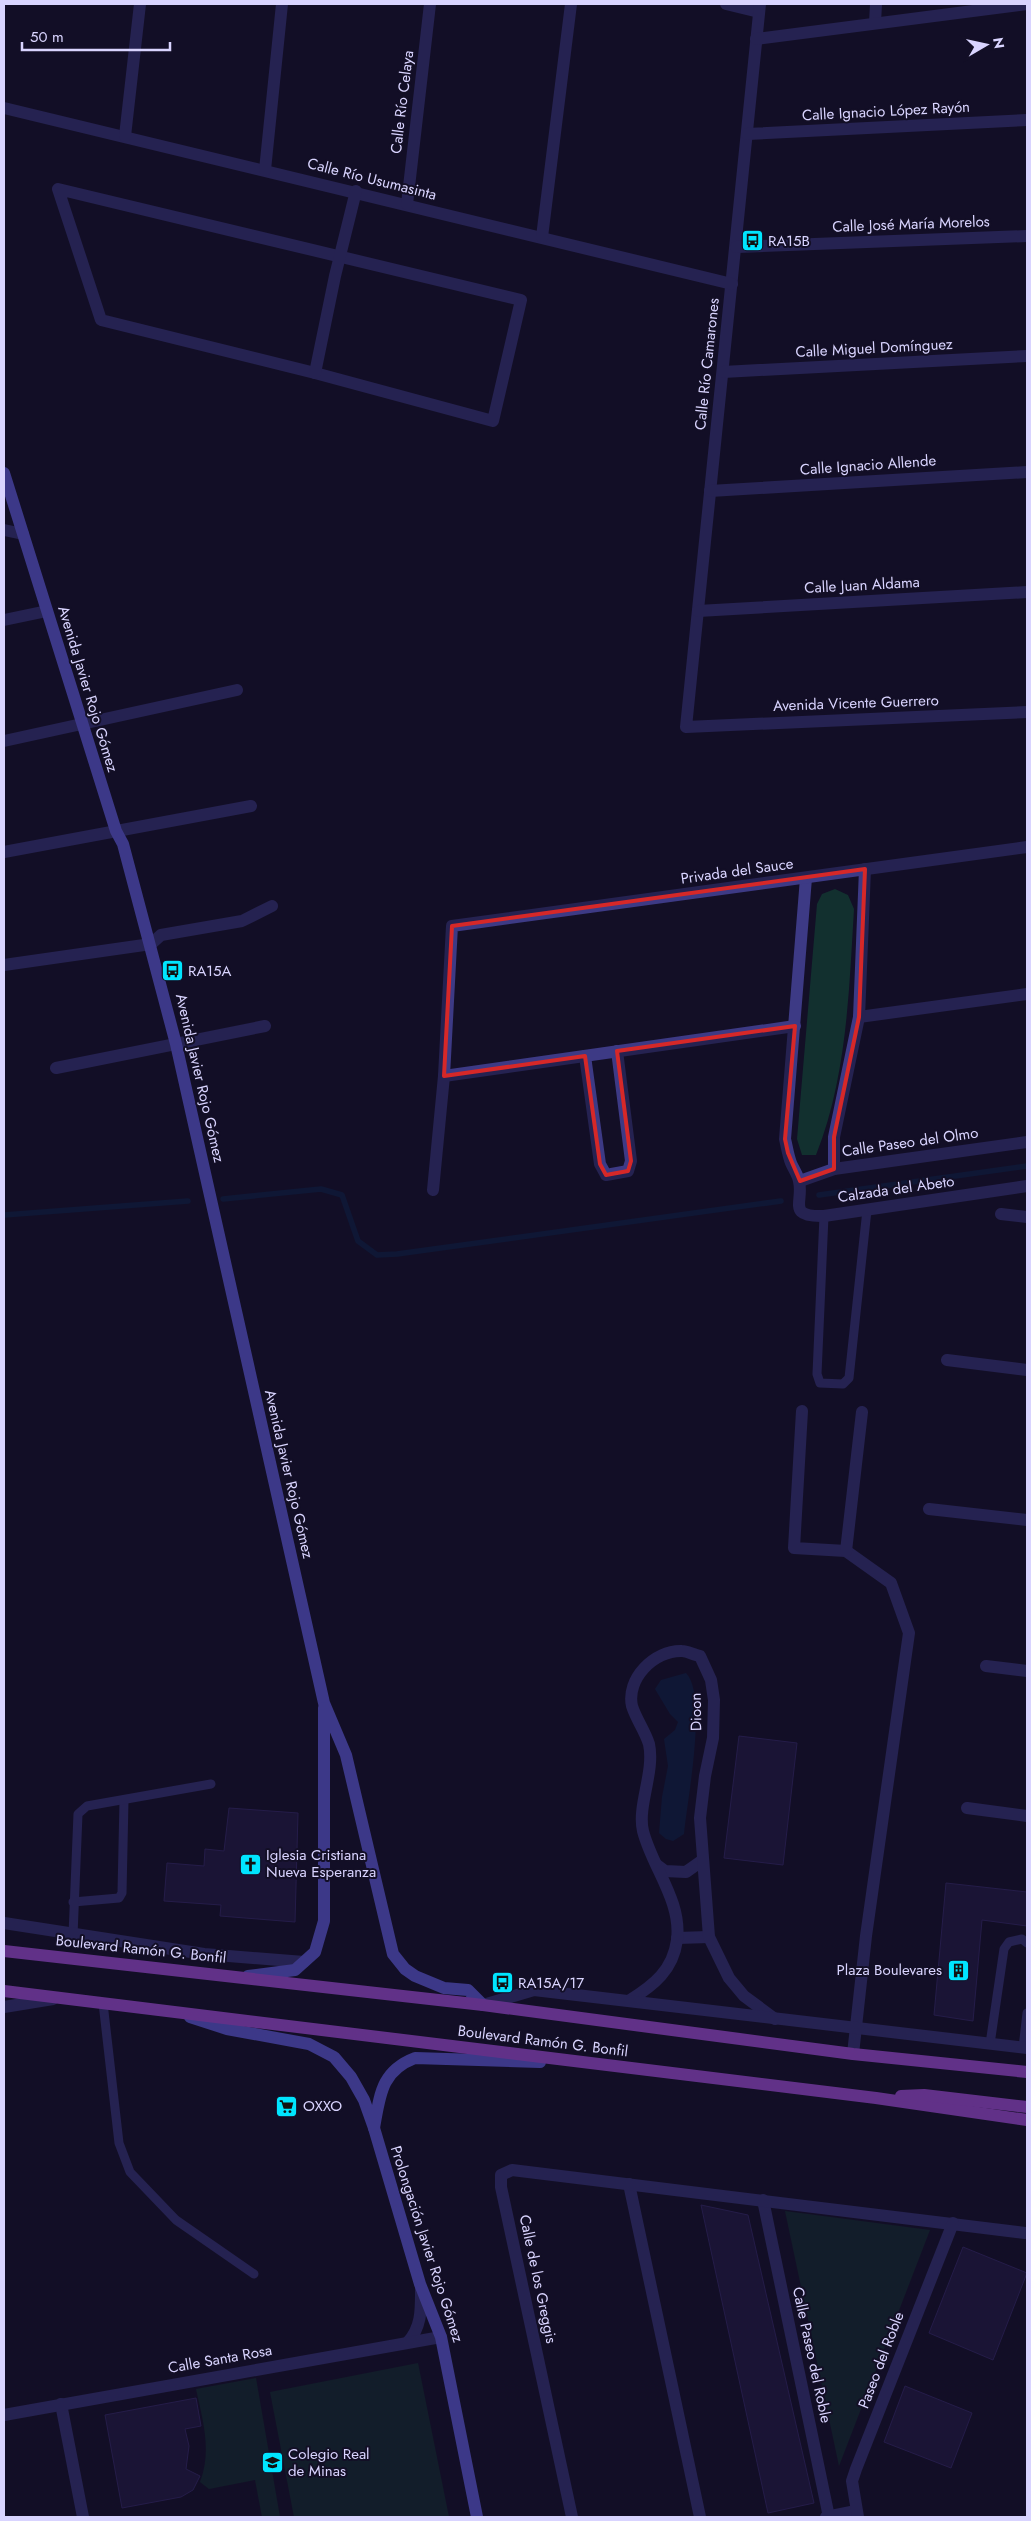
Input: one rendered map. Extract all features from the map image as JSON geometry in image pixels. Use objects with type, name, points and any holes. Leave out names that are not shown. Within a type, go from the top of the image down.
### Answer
[{"type":"main road","name":"Boulevard Ramón G. Bonfil","points":[[4,1951],[483,2005],[853,2054],[1027,2072]]},
{"type":"main road","name":"Boulevard Ramón G. Bonfil","points":[[4,1991],[876,2098],[1027,2120]]},
{"type":"main road","points":[[876,2098],[924,2094],[1027,2107]]},
{"type":"street","points":[[125,136],[140,4]]},
{"type":"street","points":[[265,170],[282,4]]},
{"type":"street","name":"Calle Río Celaya","points":[[407,204],[430,4]]},
{"type":"street","points":[[542,237],[571,4]]},
{"type":"street","points":[[726,4],[759,8]]},
{"type":"street","points":[[875,22],[876,4]]},
{"type":"street","points":[[756,39],[875,22],[1027,4]]},
{"type":"street","name":"Calle Río Camarones","points":[[686,727],[759,8]]},
{"type":"street","name":"Calle Río Usumasinta","points":[[4,108],[732,284]]},
{"type":"street","name":"Calle Ignacio López Rayón","points":[[747,134],[1027,120]]},
{"type":"street","points":[[58,189],[341,257],[521,300],[493,421],[315,373],[100,320],[58,189]]},
{"type":"street","points":[[315,373],[356,192]]},
{"type":"street","name":"Calle José María Morelos","points":[[736,247],[1027,236]]},
{"type":"street","name":"Calle Miguel Domínguez","points":[[723,372],[1027,356]]},
{"type":"street","name":"Calle Ignacio Allende","points":[[710,491],[1027,472]]},
{"type":"street","name":"Avenida Javier Rojo Gómez","points":[[4,473],[116,831],[123,844],[151,944],[176,1044],[324,1703],[346,1755],[393,1954],[405,1969],[415,1976],[444,1988],[468,1990],[483,2005]]},
{"type":"street","points":[[4,530],[24,534]]},
{"type":"street","name":"Calle Juan Aldama","points":[[698,612],[1027,592]]},
{"type":"street","points":[[4,620],[47,611]]},
{"type":"street","points":[[4,741],[237,690]]},
{"type":"street","name":"Avenida Vicente Guerrero","points":[[686,727],[1027,712]]},
{"type":"street","points":[[4,852],[251,806]]},
{"type":"street","name":"Privada del Sauce","points":[[444,1076],[452,926],[1027,847]]},
{"type":"street","points":[[834,1169],[834,1137],[859,1017],[865,870]]},
{"type":"street","points":[[800,1181],[790,1161],[785,1139],[806,878]]},
{"type":"street","points":[[4,965],[151,944],[161,935],[242,921],[272,906]]},
{"type":"street","points":[[859,1017],[1027,994]]},
{"type":"street","points":[[56,1068],[265,1026]]},
{"type":"street","points":[[433,1190],[444,1076],[795,1026]]},
{"type":"street","points":[[585,1056],[600,1164],[606,1175],[620,1174],[628,1171],[631,1161],[617,1051]]},
{"type":"street","name":"Calle Paseo del Olmo","points":[[800,1181],[834,1169],[1027,1142]]},
{"type":"street","name":"Calzada del Abeto","points":[[800,1181],[797,1205],[803,1213],[812,1217],[1027,1186]]},
{"type":"street","points":[[1002,1214],[1027,1218]]},
{"type":"street","points":[[947,1360],[1027,1370]]},
{"type":"street","points":[[802,1411],[794,1548],[846,1551],[891,1583],[909,1633],[866,1936],[853,2054]]},
{"type":"street","points":[[846,1551],[862,1412]]},
{"type":"street","points":[[929,1509],[1027,1520]]},
{"type":"street","name":"Dioon","points":[[630,2000],[659,1980],[667,1969],[677,1938],[672,1902],[643,1830],[650,1768],[649,1745],[632,1705],[633,1684],[646,1666],[666,1654],[682,1650],[700,1656],[711,1680],[714,1700],[713,1738],[705,1776],[700,1818],[710,1938],[729,1978],[744,1996],[776,2019]]},
{"type":"street","points":[[986,1666],[1027,1671]]},
{"type":"street","name":"Avenida Javier Rojo Gómez","points":[[304,1962],[315,1952],[324,1921],[322,1739],[324,1703]]},
{"type":"street","points":[[967,1808],[1027,1816]]},
{"type":"street","points":[[657,1865],[665,1871],[686,1872],[703,1860]]},
{"type":"street","name":"Boulevard Ramón G. Bonfil","points":[[4,1923],[204,1954],[304,1962]]},
{"type":"street","points":[[677,1938],[710,1938]]},
{"type":"street","points":[[242,1977],[294,1970],[304,1962]]},
{"type":"street","name":"Boulevard Ramón G. Bonfil","points":[[483,2005],[534,1990],[630,2000],[856,2030],[1025,2048]]},
{"type":"street","name":"Boulevard Ramón G. Bonfil","points":[[4,2007],[55,1998]]},
{"type":"street","name":"Prolongación Javier Rojo Gómez","points":[[181,2014],[227,2029],[309,2044],[334,2057],[351,2077],[364,2100],[374,2128],[421,2286],[441,2336],[477,2517]]},
{"type":"street","points":[[374,2128],[389,2074],[400,2064],[415,2058],[588,2063]]},
{"type":"street","name":"Calle de los Greggis","points":[[572,2517],[501,2187],[501,2176],[512,2170],[763,2200]]},
{"type":"street","points":[[629,2184],[700,2517]]},
{"type":"street","points":[[763,2200],[953,2222],[1025,2233]]},
{"type":"street","name":"Calle Paseo del Roble","points":[[763,2200],[828,2517]]},
{"type":"street","name":"Paseo del Roble","points":[[857,2514],[852,2481],[953,2222]]},
{"type":"street","points":[[408,2342],[416,2332],[421,2316],[421,2286]]},
{"type":"street","name":"Calle Santa Rosa","points":[[4,2415],[441,2336]]},
{"type":"street","points":[[61,2404],[83,2517]]},
{"type":"street","points":[[828,2517],[857,2514]]},
{"type":"lane","points":[[824,1216],[817,1374],[820,1383],[843,1384],[849,1378],[867,1210]]},
{"type":"lane","points":[[73,1935],[78,1814],[87,1806],[211,1784]]},
{"type":"lane","points":[[73,1902],[119,1898],[122,1893],[124,1800]]},
{"type":"lane","points":[[990,2044],[1004,1949],[1009,1942],[1022,1939],[1027,1943]]},
{"type":"lane","points":[[103,2003],[120,2143],[130,2172],[176,2220],[254,2274]]},
{"type":"lane","points":[[1025,2048],[1027,2013]]},
{"type":"highlighted area","points":[[865,869],[859,1017],[834,1137],[834,1169],[800,1181],[788,1153],[785,1139],[795,1026],[617,1051],[631,1161],[628,1171],[606,1175],[600,1164],[585,1056],[444,1076],[452,926]]},
{"type":"green space","points":[[835,889],[848,895],[854,909],[845,1034],[834,1095],[816,1155],[802,1155],[797,1139],[817,904],[822,894]]},
{"type":"green space","points":[[785,2211],[930,2230],[839,2466]]},
{"type":"green space","points":[[418,2363],[449,2517],[294,2517],[270,2392]]},
{"type":"green space","points":[[256,2378],[280,2517],[262,2517],[255,2480],[209,2489],[200,2482],[204,2470],[206,2447],[204,2424],[196,2389]]},
{"type":"water","points":[[686,1673],[692,1685],[696,1725],[684,1834],[673,1841],[666,1839],[659,1833],[662,1797],[668,1766],[664,1739],[675,1730],[678,1722],[670,1714],[655,1689],[661,1680]]},
{"type":"building","points":[[739,1736],[797,1743],[783,1865],[724,1858]]},
{"type":"building","name":"Iglesia Cristiana Nueva Esperanza","points":[[229,1808],[298,1813],[295,1922],[220,1916],[221,1905],[164,1901],[167,1863],[204,1866],[205,1849],[224,1851]]},
{"type":"building","name":"Plaza Boulevares","points":[[946,1883],[1027,1892],[1027,1926],[982,1920],[973,2021],[934,2015]]},
{"type":"building","points":[[701,2205],[748,2215],[814,2503],[768,2513]]},
{"type":"building","points":[[963,2247],[1027,2273],[993,2360],[929,2333]]},
{"type":"building","points":[[905,2386],[972,2413],[951,2468],[884,2442]]},
{"type":"building","points":[[196,2398],[201,2426],[185,2429],[189,2446],[186,2469],[200,2476],[193,2490],[181,2497],[122,2508],[105,2415]]},
{"type":"waterway","points":[[819,1195],[1027,1166]]},
{"type":"waterway","points":[[223,1199],[321,1189],[342,1195],[358,1241],[377,1255],[397,1254],[781,1201]]},
{"type":"waterway","points":[[4,1215],[188,1201]]},
{"type":"place","name":"RA15B","points":[[752,241]]},
{"type":"place","name":"RA15A","points":[[172,971]]},
{"type":"place","name":"Iglesia Cristiana Nueva Esperanza","points":[[250,1864]]},
{"type":"place","name":"Plaza Boulevares","points":[[958,1970]]},
{"type":"place","name":"RA15A/17","points":[[502,1983]]},
{"type":"place","name":"OXXO","points":[[287,2106]]},
{"type":"place","name":"Colegio Real de Minas","points":[[272,2463]]}]
